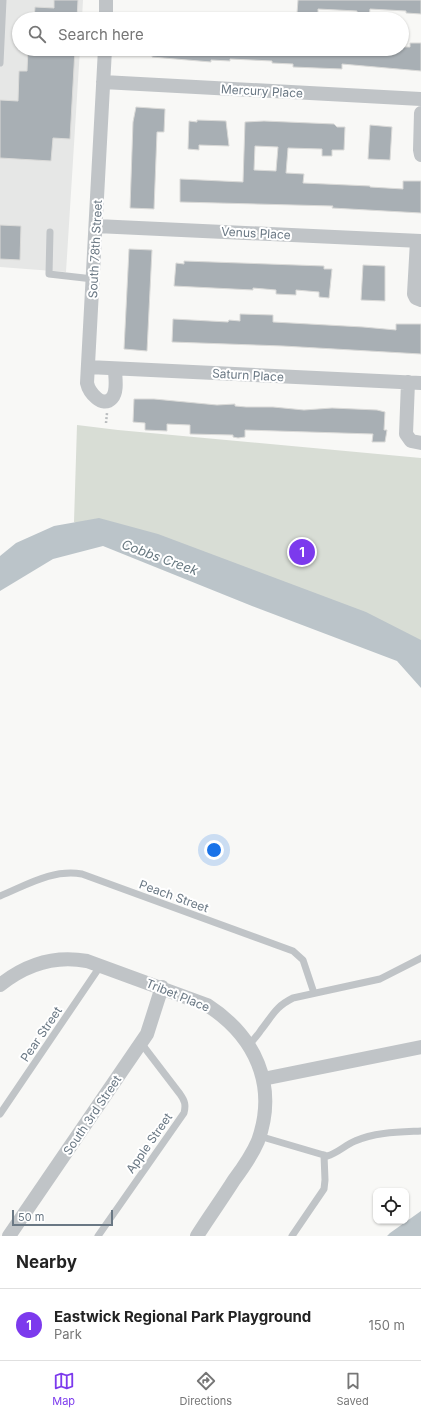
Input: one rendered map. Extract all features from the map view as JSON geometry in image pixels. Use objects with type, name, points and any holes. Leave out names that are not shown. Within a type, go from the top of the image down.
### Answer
[{"type":"street","points":[[106,0],[106,12]]},
{"type":"street","name":"South 78th Street","points":[[105,56],[88,367],[89,390],[92,396],[107,401],[112,398],[115,392],[115,369]]},
{"type":"street","name":"Mercury Place","points":[[103,82],[421,99]]},
{"type":"street","points":[[421,113],[421,155]]},
{"type":"street","name":"Venus Place","points":[[96,226],[419,241],[414,294],[416,298],[421,300]]},
{"type":"street","name":"Saturn Place","points":[[88,367],[414,382],[406,434],[411,441],[421,443]]},
{"type":"street","name":"Tribet Place","points":[[0,985],[17,973],[42,963],[58,959],[73,958],[162,987],[207,1005],[225,1017],[249,1045],[263,1079],[265,1104],[259,1136],[249,1159],[197,1236]]},
{"type":"street","name":"South 3rd Street","points":[[9,1236],[147,1034],[162,987]]},
{"type":"street","points":[[263,1079],[421,1047]]},
{"type":"lane","points":[[0,63],[4,0]]},
{"type":"lane","points":[[50,232],[50,274],[93,279]]},
{"type":"lane","name":"Peach Street","points":[[0,896],[52,875],[63,873],[82,874],[293,951],[303,960],[314,993]]},
{"type":"lane","points":[[249,1045],[274,1011],[281,1004],[293,998],[380,980],[421,958]]},
{"type":"lane","name":"Pear Street","points":[[0,1114],[101,966]]},
{"type":"lane","name":"Apple Street","points":[[98,1236],[184,1113],[184,1101],[180,1094],[141,1043]]},
{"type":"lane","points":[[259,1136],[324,1155],[334,1154],[355,1141],[368,1137],[392,1132],[421,1131]]},
{"type":"lane","points":[[292,1236],[324,1189],[324,1155]]},
{"type":"shaded area","points":[[0,0],[83,0],[82,12],[12,12],[12,56],[80,56],[66,272],[0,267]]},
{"type":"shaded area","points":[[77,425],[421,458],[421,654],[74,522]]},
{"type":"water","name":"Cobbs Creek","points":[[99,518],[158,534],[366,612],[421,640],[421,688],[397,661],[252,606],[103,546],[53,559],[0,591],[0,556],[16,543],[54,526]]},
{"type":"water","points":[[421,1211],[421,1236],[387,1236],[403,1224],[409,1224],[409,1220]]},
{"type":"building","points":[[54,0],[78,0],[77,12],[35,12],[35,7],[54,8]]},
{"type":"building","points":[[298,0],[421,0],[421,14],[409,13],[406,11],[370,9],[370,12],[318,9],[318,12],[297,12]]},
{"type":"building","points":[[410,43],[421,43],[421,71],[342,64],[342,69],[293,67],[293,64],[272,63],[272,61],[230,59],[230,61],[211,60],[211,62],[152,57],[409,56]]},
{"type":"building","points":[[28,56],[75,56],[70,139],[53,138],[51,161],[0,158],[0,100],[18,101],[19,71],[27,71]]},
{"type":"building","points":[[136,107],[165,109],[164,132],[157,132],[154,209],[130,208],[133,122]]},
{"type":"building","points":[[197,120],[226,121],[229,146],[199,145],[199,150],[188,149],[189,121],[197,122]]},
{"type":"building","points":[[264,121],[334,124],[337,127],[345,127],[344,150],[332,150],[332,156],[322,156],[322,149],[288,148],[286,173],[304,174],[303,183],[403,189],[403,181],[421,181],[421,213],[332,208],[333,206],[180,202],[180,179],[243,182],[245,122]],"holes":[[[255,146],[278,147],[276,171],[254,170]]]},
{"type":"building","points":[[370,125],[392,127],[390,160],[368,159]]},
{"type":"building","points":[[0,225],[21,226],[20,260],[0,259]]},
{"type":"building","points":[[129,249],[152,250],[147,351],[124,349]]},
{"type":"building","points":[[184,261],[324,266],[324,269],[332,269],[329,298],[319,297],[319,292],[296,290],[296,295],[276,294],[276,290],[253,288],[253,290],[174,286],[176,263],[184,264]]},
{"type":"building","points":[[363,265],[385,266],[385,301],[361,300]]},
{"type":"building","points":[[240,314],[273,315],[273,322],[396,330],[396,324],[421,324],[421,354],[283,346],[172,342],[173,319],[228,322],[229,320],[240,321]]},
{"type":"building","points":[[134,399],[154,399],[217,405],[235,404],[235,406],[246,407],[273,407],[304,410],[332,408],[377,410],[385,412],[384,430],[387,430],[385,442],[372,442],[373,434],[245,430],[245,437],[238,438],[233,437],[233,435],[190,434],[190,425],[167,424],[167,431],[145,430],[145,423],[133,422]]},
{"type":"place","name":"Eastwick Regional Park Playground","points":[[302,552]]}]
